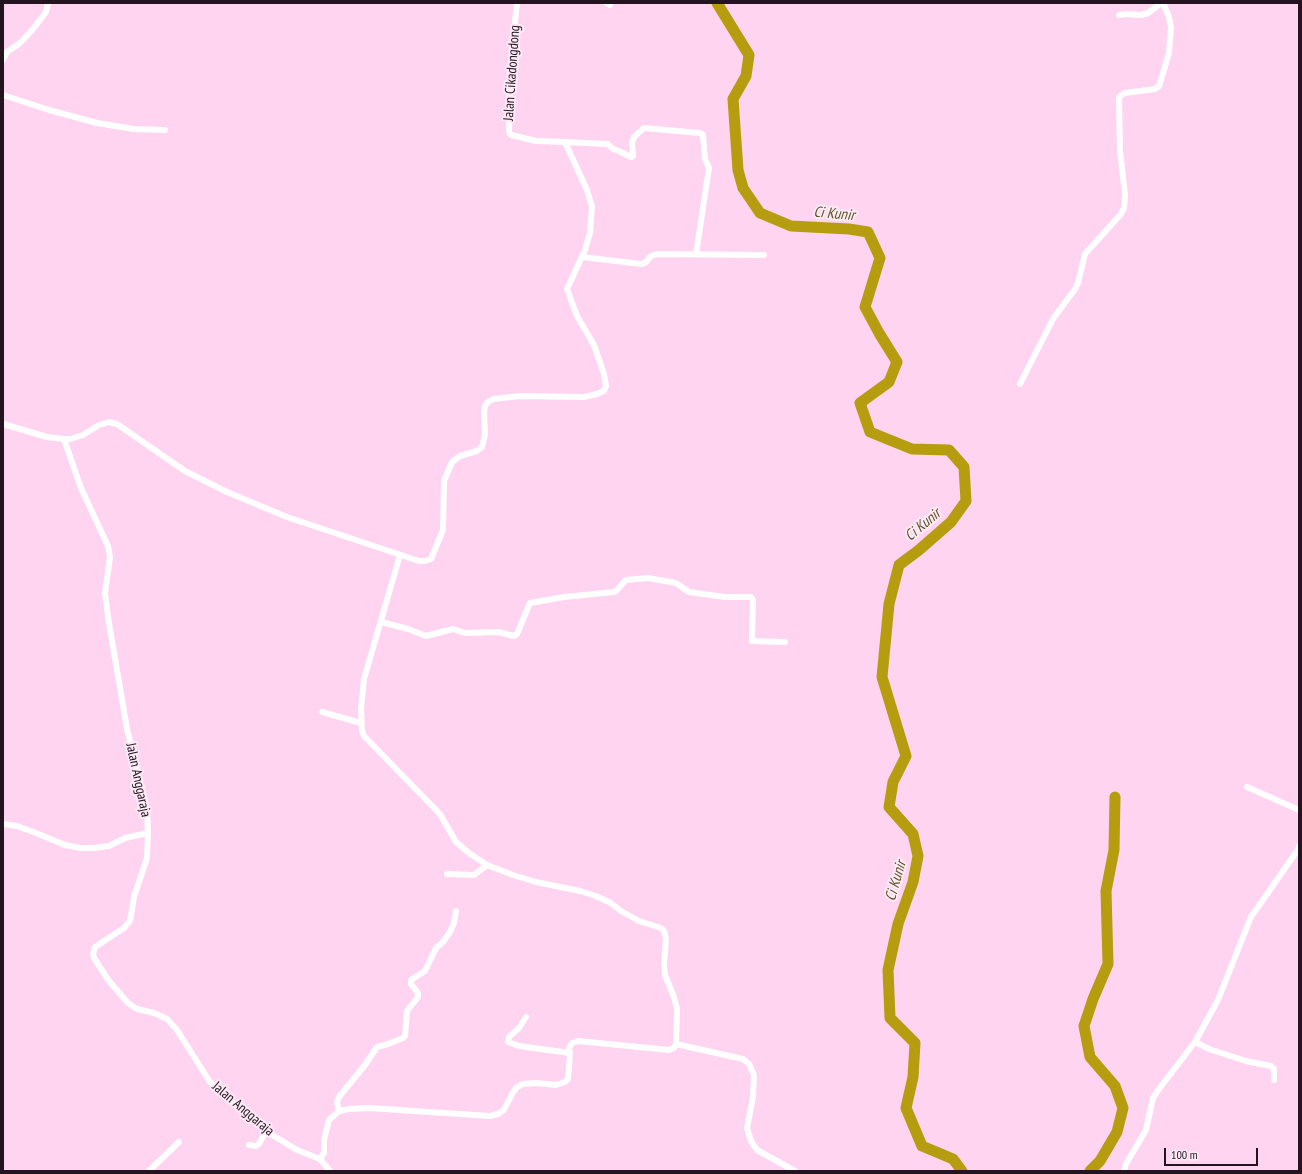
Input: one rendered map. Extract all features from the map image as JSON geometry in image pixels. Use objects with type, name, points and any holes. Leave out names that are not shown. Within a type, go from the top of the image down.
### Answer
[{"type":"street","points":[[3,60],[7,52],[20,43],[33,29],[46,12],[48,3]]},
{"type":"street","name":"Jalan Cikadongdong","points":[[517,3],[510,70],[509,132],[511,135],[536,141],[564,142]]},
{"type":"street","points":[[1020,384],[1052,319],[1078,283],[1085,254],[1121,214],[1124,208],[1125,194],[1120,150],[1118,99],[1120,96],[1125,94],[1155,89],[1159,86],[1169,53],[1171,27],[1169,17],[1162,3],[1148,13],[1141,15],[1119,15]]},
{"type":"street","points":[[3,95],[49,110],[97,123],[134,129],[165,130]]},
{"type":"street","points":[[3,424],[47,437],[67,439],[83,435],[99,425],[109,422],[117,424],[185,471],[227,492],[287,517],[419,561],[429,560],[433,556],[443,530],[444,481],[452,462],[460,456],[477,452],[482,447],[485,435],[484,413],[485,406],[488,402],[493,399],[520,396],[584,397],[604,391],[606,386],[604,374],[594,345],[577,316],[567,289],[582,257],[590,233],[592,207],[587,190],[564,142],[608,144],[613,149],[631,157],[633,139],[644,128],[700,133],[703,135],[708,173],[696,254]]},
{"type":"street","points":[[582,257],[641,264],[645,263],[649,257],[653,255],[764,255]]},
{"type":"street","name":"Jalan Anggaraja","points":[[67,439],[81,488],[108,546],[110,557],[105,593],[108,617],[127,729],[147,809],[148,858],[134,897],[130,921],[124,928],[95,947],[93,954],[94,958],[109,981],[128,1004],[167,1019],[177,1030],[210,1082],[232,1104],[266,1131],[297,1150],[320,1159]]},
{"type":"street","points":[[330,1171],[320,1159],[324,1153],[324,1140],[329,1120],[338,1111],[369,1108],[490,1116],[498,1114],[504,1110],[517,1087],[523,1084],[556,1084],[565,1082],[568,1079],[570,1054],[569,1046],[572,1043],[578,1041],[669,1050],[674,1048],[676,1044],[677,1009],[665,975],[664,965],[666,934],[661,928],[639,921],[596,896],[580,891],[536,882],[512,875],[487,865],[456,842],[440,814],[364,736],[361,723],[361,709],[364,678],[400,555]]},
{"type":"street","points":[[381,622],[408,629],[426,636],[453,629],[465,633],[498,632],[514,636],[517,634],[530,603],[564,597],[614,592],[626,580],[648,578],[676,584],[689,592],[725,597],[752,598],[752,641],[785,642]]},
{"type":"street","points":[[322,712],[361,723]]},
{"type":"street","points":[[1247,787],[1299,810]]},
{"type":"street","points":[[3,824],[17,826],[65,845],[81,848],[109,846],[125,838],[148,833]]},
{"type":"street","points":[[1124,1171],[1126,1164],[1146,1130],[1153,1098],[1195,1042],[1218,1000],[1251,917],[1299,846]]},
{"type":"street","points":[[448,874],[474,875],[487,865]]},
{"type":"street","points":[[338,1111],[337,1102],[339,1097],[365,1065],[377,1047],[388,1044],[405,1036],[407,1011],[418,997],[418,993],[411,984],[412,980],[425,971],[435,950],[450,932],[454,923],[456,911]]},
{"type":"street","points":[[526,1017],[519,1028],[509,1036],[508,1042],[519,1046],[570,1054]]},
{"type":"street","points":[[1195,1042],[1209,1049],[1271,1066],[1274,1069],[1274,1080]]},
{"type":"street","points":[[676,1044],[743,1059],[749,1064],[754,1075],[753,1097],[747,1128],[751,1141],[757,1150],[795,1171]]},
{"type":"street","points":[[250,1145],[256,1146],[259,1144],[266,1131]]},
{"type":"street","points":[[149,1171],[179,1142]]},
{"type":"waterway","name":"Ci Kunir","points":[[717,3],[749,55],[746,76],[733,99],[738,170],[743,188],[760,213],[791,226],[849,229],[868,232],[880,258],[865,307],[897,362],[889,382],[860,403],[870,432],[912,449],[949,450],[964,467],[966,501],[951,522],[899,565],[889,604],[882,677],[906,756],[893,782],[889,807],[913,834],[918,856],[913,882],[898,924],[888,970],[890,1018],[915,1043],[913,1077],[906,1108],[922,1146],[953,1159],[962,1171]]},
{"type":"waterway","points":[[1090,1171],[1100,1161],[1117,1132],[1123,1108],[1115,1086],[1090,1057],[1084,1026],[1093,999],[1108,964],[1106,891],[1114,850],[1115,797]]}]
